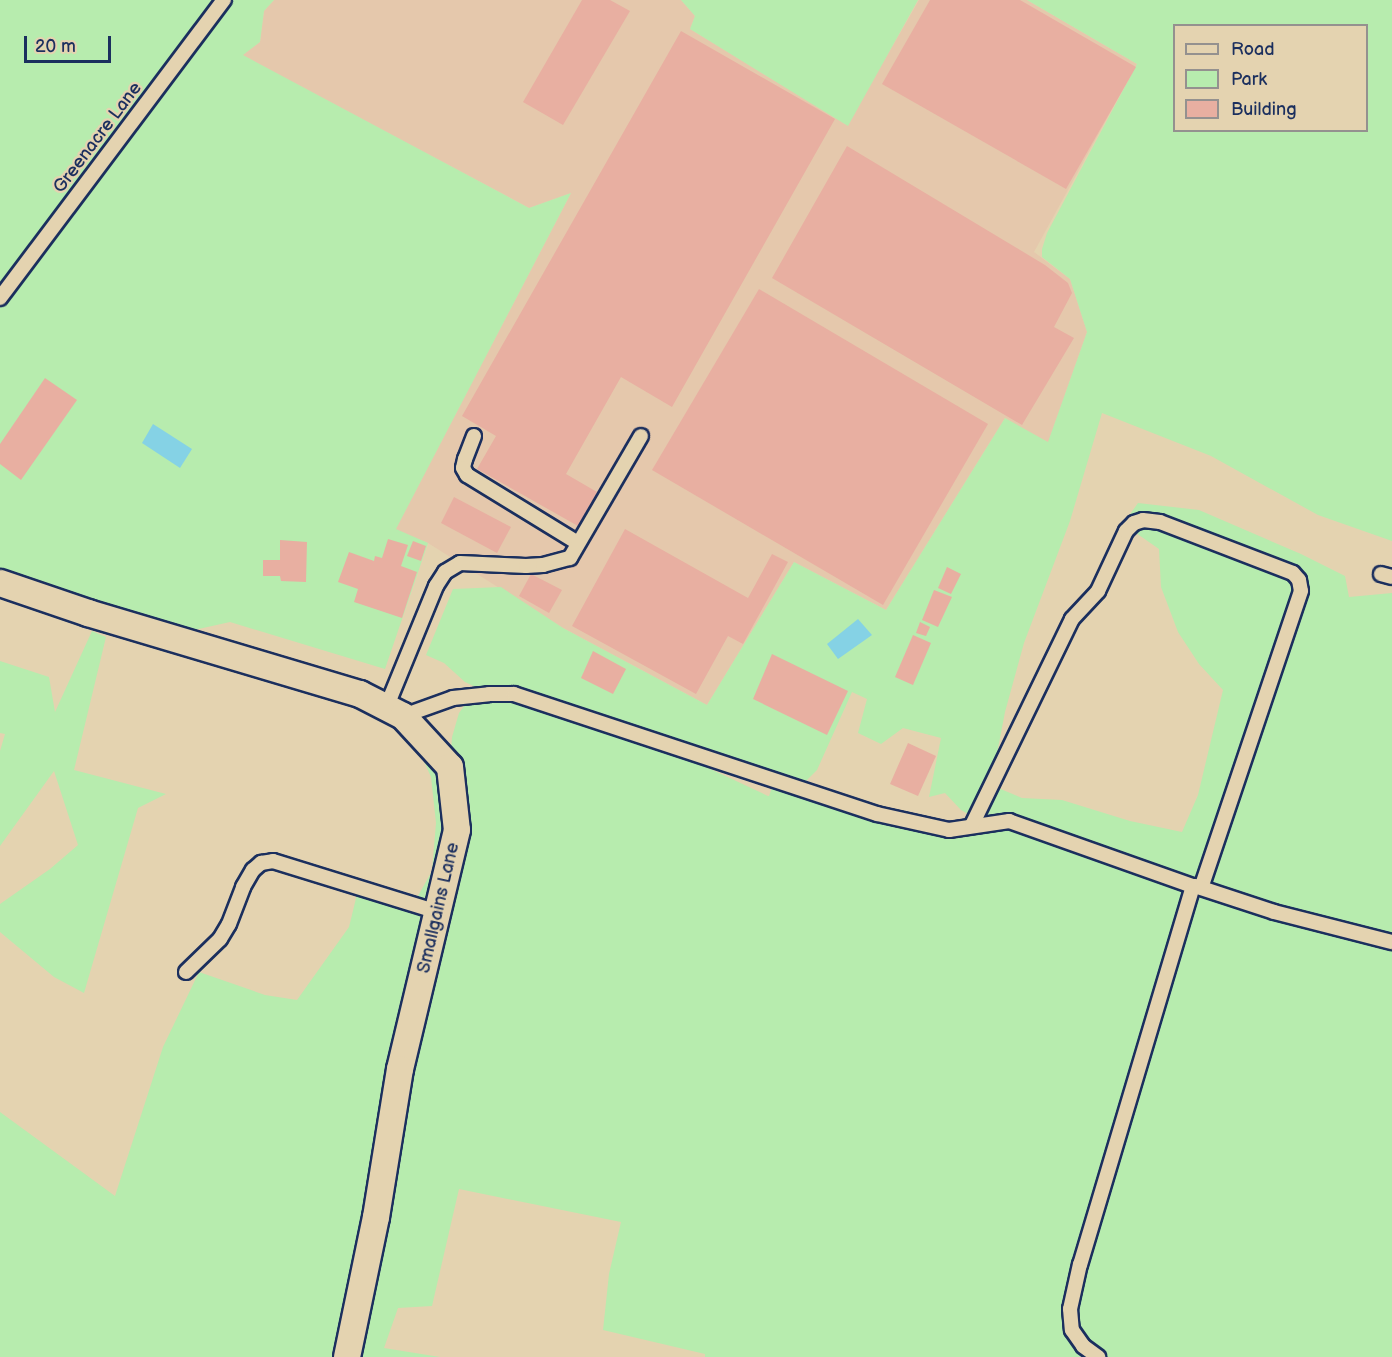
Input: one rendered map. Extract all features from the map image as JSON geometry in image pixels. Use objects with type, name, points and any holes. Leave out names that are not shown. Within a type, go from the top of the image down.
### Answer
[{"type":"street","name":"Smallgains Lane","points":[[0,583],[88,613],[360,694],[395,712],[450,766],[457,830],[400,1069],[376,1217],[347,1357]]},
{"type":"lane","name":"Greenacre Lane","points":[[0,297],[224,0]]},
{"type":"lane","points":[[474,436],[463,468],[467,475],[578,543]]},
{"type":"lane","points":[[395,712],[436,586],[445,572],[460,563],[543,565],[570,558],[641,436]]},
{"type":"lane","points":[[972,825],[1072,619],[1098,591],[1126,531],[1134,523],[1143,520],[1160,522],[1293,573],[1299,580],[1301,591],[1197,887],[1080,1264],[1070,1309],[1072,1330],[1083,1346],[1098,1357]]},
{"type":"lane","points":[[395,712],[453,698],[514,694],[877,814],[949,830],[1009,821],[1274,912],[1392,942]]},
{"type":"lane","points":[[186,972],[220,939],[229,924],[243,888],[253,870],[261,863],[273,861],[438,912]]},
{"type":"shaded area","points":[[274,0],[681,0],[695,16],[690,29],[847,125],[919,0],[1027,0],[1137,64],[1034,252],[1070,279],[1087,332],[1048,443],[1005,418],[886,610],[794,562],[707,705],[563,628],[428,543],[395,530],[571,193],[529,208],[242,55],[260,42],[264,11]]},
{"type":"green space","points":[[0,0],[274,0],[264,11],[260,42],[243,55],[529,208],[571,193],[396,529],[428,543],[385,669],[230,622],[194,630],[0,570]]},
{"type":"green space","points":[[681,0],[918,0],[848,126],[690,29],[695,16]]},
{"type":"green space","points":[[1027,0],[1392,0],[1392,541],[1318,515],[1211,456],[1102,413],[1070,521],[1024,643],[1005,712],[991,785],[1022,798],[1062,800],[1130,821],[1182,832],[1198,795],[1223,690],[1199,664],[1178,632],[1161,587],[1159,549],[1123,524],[1138,503],[1199,510],[1301,554],[1345,576],[1349,597],[1392,593],[1392,1357],[705,1357],[705,1354],[603,1330],[609,1274],[621,1222],[459,1189],[432,1306],[398,1308],[384,1348],[440,1357],[0,1357],[0,1112],[115,1196],[163,1047],[199,972],[265,995],[297,1000],[349,927],[359,886],[414,903],[432,871],[436,823],[431,777],[414,739],[358,704],[360,694],[450,766],[452,737],[459,713],[472,695],[488,693],[465,682],[444,663],[426,655],[453,589],[501,587],[563,628],[707,705],[794,562],[886,610],[1005,418],[1048,442],[1087,332],[1070,279],[1042,257],[1047,233],[1137,64]],"holes":[[[852,692],[867,699],[858,733],[881,744],[903,728],[941,738],[929,797],[945,793],[961,810],[975,818],[949,829],[798,789],[817,770]],[[655,743],[774,782],[769,796]]]},
{"type":"green space","points":[[92,631],[106,637],[74,770],[166,794],[138,808],[84,993],[54,977],[0,932],[0,904],[50,869],[78,845],[54,771],[0,846],[0,751],[5,734],[0,733],[0,661],[49,677],[55,712]]},
{"type":"water","points":[[153,424],[192,449],[180,468],[142,443]]},
{"type":"water","points":[[858,619],[872,635],[838,659],[827,644]]},
{"type":"building","points":[[582,0],[610,0],[630,11],[563,125],[523,102]]},
{"type":"building","points":[[930,0],[1020,0],[1136,67],[1066,189],[882,84]]},
{"type":"building","points":[[681,31],[835,119],[672,407],[621,377],[566,474],[597,492],[578,526],[477,469],[496,436],[462,416]]},
{"type":"building","points":[[847,146],[1045,265],[1068,283],[1072,293],[1054,327],[1074,338],[1022,425],[772,278]]},
{"type":"building","points":[[759,289],[988,424],[883,605],[652,470]]},
{"type":"building","points":[[45,378],[77,400],[21,480],[0,464],[0,444]]},
{"type":"building","points":[[454,497],[511,527],[497,553],[441,523]]},
{"type":"building","points":[[625,529],[748,598],[772,554],[788,562],[743,644],[728,636],[696,694],[572,626]]},
{"type":"building","points":[[388,539],[408,545],[401,566],[417,572],[402,618],[354,602],[358,589],[338,582],[349,552],[374,561],[375,556],[382,558]]},
{"type":"building","points":[[280,540],[307,542],[306,582],[281,581],[280,576],[263,576],[263,560],[280,560]]},
{"type":"building","points":[[413,541],[426,546],[421,561],[407,556]]},
{"type":"building","points":[[947,567],[961,574],[951,594],[938,588]]},
{"type":"building","points":[[531,574],[562,590],[549,613],[519,596]]},
{"type":"building","points":[[934,590],[952,597],[938,627],[922,620]]},
{"type":"building","points":[[920,622],[930,627],[926,636],[916,633]]},
{"type":"building","points":[[913,635],[931,643],[913,685],[895,677]]},
{"type":"building","points":[[593,651],[626,669],[613,694],[581,678]]},
{"type":"building","points":[[772,654],[848,691],[827,735],[753,699]]},
{"type":"building","points":[[908,743],[936,756],[918,796],[890,784]]}]
